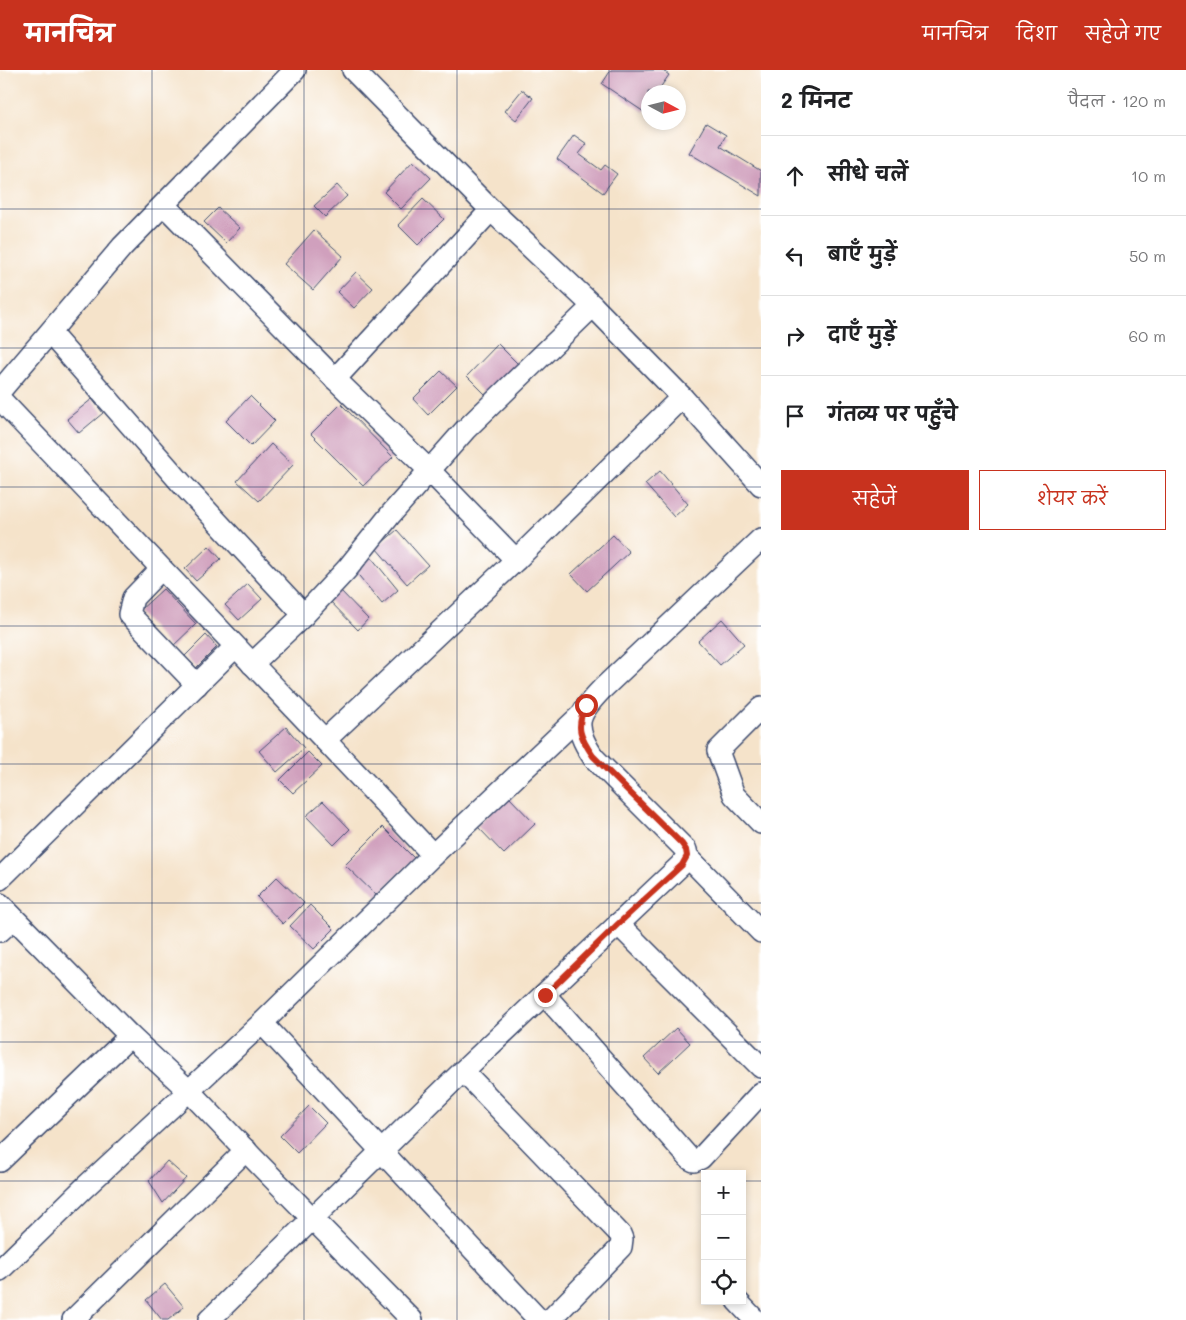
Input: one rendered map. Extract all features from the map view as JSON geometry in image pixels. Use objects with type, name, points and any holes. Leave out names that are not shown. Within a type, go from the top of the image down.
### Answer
[{"type":"street","points":[[0,391],[122,247],[296,70]]},
{"type":"street","points":[[354,70],[492,210],[593,306],[682,397],[761,485]]},
{"type":"street","points":[[164,205],[429,470],[516,560]]},
{"type":"street","points":[[336,379],[492,210]]},
{"type":"street","points":[[252,664],[304,615],[347,569],[391,514],[465,430],[593,306]]},
{"type":"street","points":[[50,333],[182,484],[304,615]]},
{"type":"street","points":[[325,740],[516,560],[682,397]]},
{"type":"street","points":[[0,399],[433,855]]},
{"type":"street","points":[[0,1270],[84,1188],[262,1024],[433,855],[580,716],[586,705],[602,689],[761,539]]},
{"type":"street","points":[[160,569],[133,598],[129,614],[197,685]]},
{"type":"street","points":[[0,879],[235,647]]},
{"type":"street","points":[[760,711],[718,751],[734,795],[761,823]]},
{"type":"street","points":[[580,716],[580,730],[583,742],[593,756],[682,844],[687,856],[761,932]]},
{"type":"street","points":[[210,1320],[463,1071],[682,865],[687,856]]},
{"type":"street","points":[[4,918],[190,1092],[412,1320]]},
{"type":"street","points":[[618,924],[761,1067]]},
{"type":"street","points":[[545,995],[690,1159],[694,1161],[701,1158],[761,1093]]},
{"type":"street","points":[[262,1024],[538,1320]]},
{"type":"street","points":[[0,1161],[130,1036]]},
{"type":"street","points":[[463,1071],[620,1234],[622,1239],[621,1247],[550,1320]]},
{"type":"street","points":[[73,1320],[246,1150]]},
{"type":"street","points":[[740,1305],[755,1320]]},
{"type":"building","points":[[611,70],[662,70],[669,75],[662,85],[641,85],[641,110],[602,84]]},
{"type":"building","points":[[522,90],[533,98],[516,120],[505,111]]},
{"type":"building","points":[[706,123],[726,135],[720,146],[761,171],[761,196],[689,153]]},
{"type":"building","points":[[574,135],[587,144],[579,154],[601,170],[605,165],[617,174],[603,193],[557,159]]},
{"type":"building","points":[[413,161],[431,178],[401,209],[384,192]]},
{"type":"building","points":[[337,185],[347,196],[325,217],[314,206]]},
{"type":"building","points":[[423,199],[444,219],[418,245],[398,225]]},
{"type":"building","points":[[218,208],[240,228],[226,243],[204,222]]},
{"type":"building","points":[[314,230],[343,256],[313,290],[284,264]]},
{"type":"building","points":[[356,272],[373,288],[354,308],[337,292]]},
{"type":"building","points":[[498,344],[522,368],[491,400],[467,376]]},
{"type":"building","points":[[441,371],[457,386],[428,415],[413,399]]},
{"type":"building","points":[[250,396],[275,421],[251,446],[226,421]]},
{"type":"building","points":[[92,399],[103,413],[79,433],[67,419]]},
{"type":"building","points":[[341,404],[393,457],[363,486],[311,434]]},
{"type":"building","points":[[271,444],[293,465],[259,501],[237,481]]},
{"type":"building","points":[[660,471],[688,504],[674,517],[645,484]]},
{"type":"building","points":[[397,530],[428,565],[407,584],[376,548]]},
{"type":"building","points":[[613,535],[629,552],[587,591],[571,574]]},
{"type":"building","points":[[209,546],[221,559],[196,581],[185,569]]},
{"type":"building","points":[[371,557],[398,590],[382,604],[355,571]]},
{"type":"building","points":[[248,584],[262,599],[239,620],[225,605]]},
{"type":"building","points":[[338,588],[368,619],[358,630],[327,598]]},
{"type":"building","points":[[163,589],[196,624],[171,648],[138,612]]},
{"type":"building","points":[[722,619],[744,644],[720,665],[698,641]]},
{"type":"building","points":[[206,635],[217,647],[196,668],[185,656]]},
{"type":"building","points":[[286,727],[304,748],[277,772],[259,751]]},
{"type":"building","points":[[308,752],[322,766],[293,793],[280,780]]},
{"type":"building","points":[[508,796],[535,824],[504,854],[477,826]]},
{"type":"building","points":[[323,801],[350,829],[334,845],[306,816]]},
{"type":"building","points":[[383,827],[414,858],[377,896],[345,865]]},
{"type":"building","points":[[277,877],[304,903],[283,924],[257,897]]},
{"type":"building","points":[[310,905],[334,929],[314,949],[290,926]]},
{"type":"building","points":[[676,1028],[690,1043],[658,1073],[644,1058]]},
{"type":"building","points":[[309,1106],[326,1123],[297,1153],[280,1136]]},
{"type":"building","points":[[167,1161],[186,1178],[163,1203],[149,1181]]},
{"type":"building","points":[[165,1284],[184,1307],[168,1320],[162,1320],[146,1300]]},
{"type":"route","points":[[545,995],[682,865],[687,856],[682,844],[593,756],[583,742],[580,730],[580,716],[586,705]]}]
